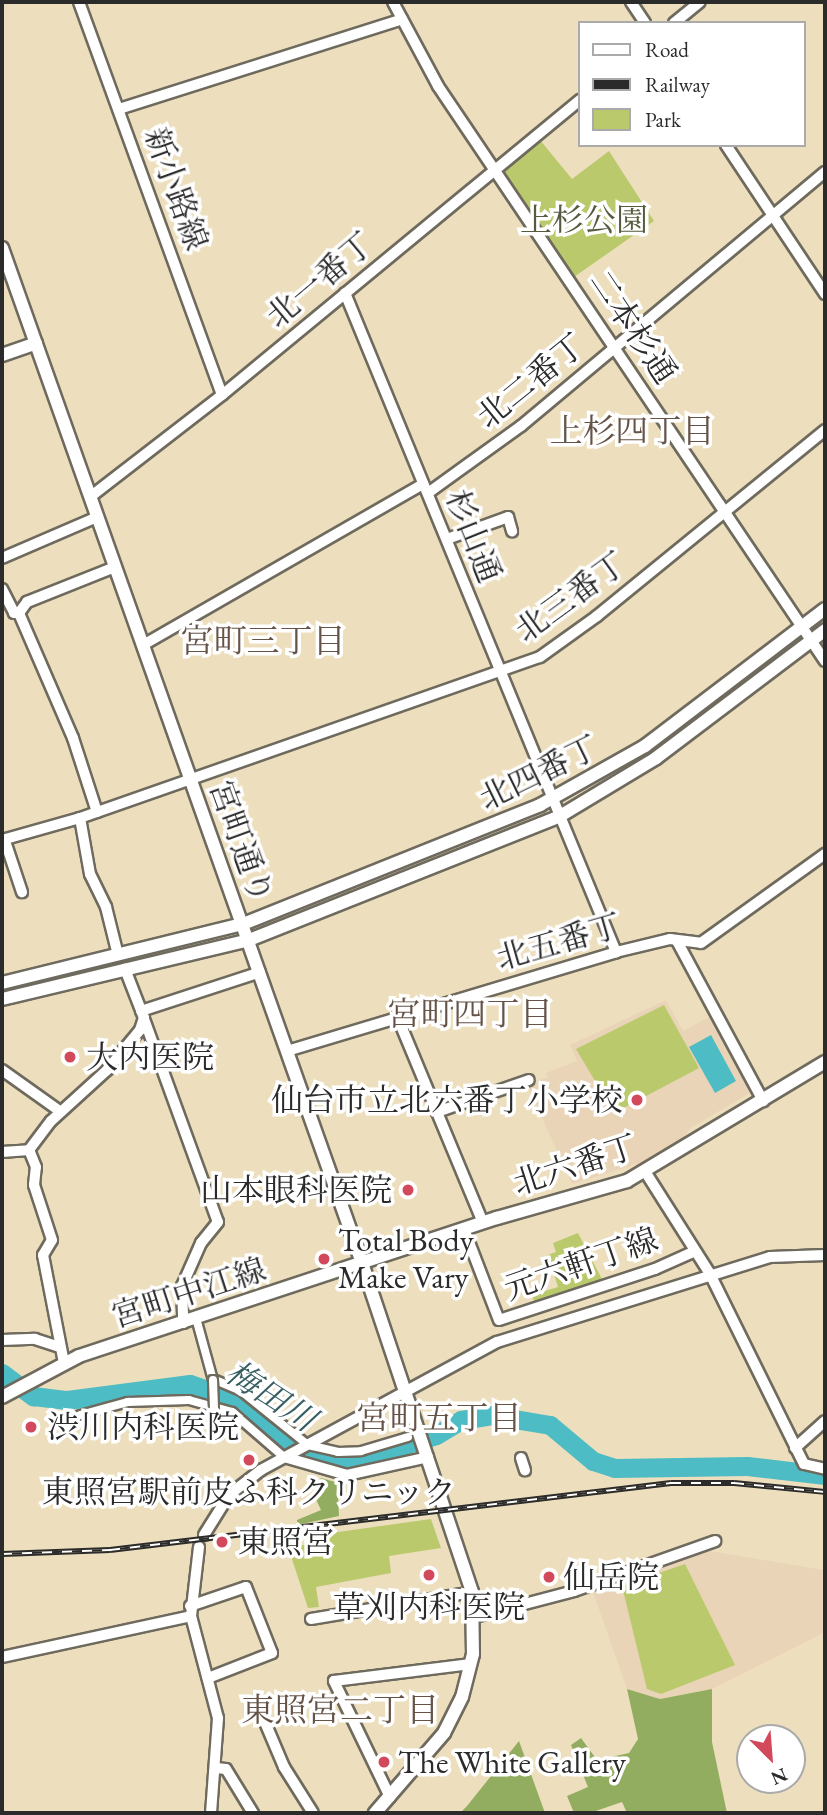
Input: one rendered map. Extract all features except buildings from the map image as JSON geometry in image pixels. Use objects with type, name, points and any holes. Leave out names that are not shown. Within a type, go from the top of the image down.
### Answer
[{"type":"street","name":"新小路線","points":[[79,2],[222,395]]},
{"type":"street","name":"二本杉通","points":[[393,2],[439,86],[825,661]]},
{"type":"street","points":[[631,2],[644,21]]},
{"type":"street","points":[[676,21],[700,2]]},
{"type":"street","points":[[119,109],[402,19]]},
{"type":"street","name":"北一番丁","points":[[90,497],[222,395],[578,102]]},
{"type":"street","points":[[727,147],[825,295]]},
{"type":"street","name":"北二番丁","points":[[143,645],[425,488],[521,426],[825,172]]},
{"type":"street","name":"宮町通り","points":[[2,248],[362,1263],[404,1390],[414,1435],[428,1456],[472,1592],[475,1618],[471,1664],[462,1697],[444,1733],[374,1813]]},
{"type":"street","name":"杉山通","points":[[345,293],[616,952]]},
{"type":"street","points":[[2,355],[36,343]]},
{"type":"street","name":"北三番丁","points":[[4,841],[80,818],[502,672],[555,647],[825,430]]},
{"type":"street","points":[[2,558],[97,517]]},
{"type":"street","points":[[447,539],[508,517],[512,531]]},
{"type":"street","points":[[19,613],[27,602],[115,567]]},
{"type":"street","points":[[2,589],[14,613],[19,613]]},
{"type":"street","name":"北四番丁","points":[[2,983],[243,924],[553,799],[645,747],[825,609]]},
{"type":"street","points":[[19,613],[73,738],[97,812]]},
{"type":"street","name":"北四番丁","points":[[2,999],[248,940],[560,816],[656,758],[825,630]]},
{"type":"street","points":[[80,818],[90,874],[106,907],[118,954]]},
{"type":"street","points":[[4,841],[22,892]]},
{"type":"street","name":"北五番丁","points":[[287,1051],[616,952],[677,941],[701,943],[825,854]]},
{"type":"street","points":[[677,941],[763,1101]]},
{"type":"street","points":[[125,969],[218,1222],[201,1243],[182,1286],[189,1321],[213,1380],[214,1410]]},
{"type":"street","points":[[143,1015],[260,972]]},
{"type":"street","points":[[2,1152],[29,1150],[61,1112],[107,1070],[140,1030],[143,1015]]},
{"type":"street","points":[[397,1016],[483,1223]]},
{"type":"street","name":"北六番丁","points":[[362,1263],[646,1173],[825,1062]]},
{"type":"street","points":[[2,1070],[61,1112]]},
{"type":"street","points":[[437,1112],[529,1080]]},
{"type":"street","points":[[29,1150],[36,1167],[34,1185],[52,1240],[43,1255],[64,1363]]},
{"type":"street","points":[[646,1173],[693,1252],[710,1274],[804,1464],[825,1469]]},
{"type":"street","name":"元六軒丁線","points":[[464,1229],[499,1320],[655,1269],[693,1252]]},
{"type":"street","points":[[204,1535],[238,1486],[404,1390],[497,1342],[770,1256],[825,1255]]},
{"type":"street","name":"宮町中江線","points":[[8,1394],[64,1363],[362,1263]]},
{"type":"street","points":[[2,1340],[35,1339],[59,1347]]},
{"type":"street","points":[[213,1380],[241,1391],[307,1446],[338,1452],[360,1451],[414,1435]]},
{"type":"street","points":[[80,1415],[128,1402],[189,1400],[232,1412],[286,1457],[347,1475],[428,1456]]},
{"type":"street","points":[[795,1448],[825,1421]]},
{"type":"street","points":[[521,1458],[525,1469]]},
{"type":"street","points":[[475,1618],[574,1591],[715,1541]]},
{"type":"street","points":[[198,1547],[190,1611],[218,1718],[211,1813]]},
{"type":"street","points":[[2,1657],[190,1611],[247,1587],[272,1653],[208,1678]]},
{"type":"street","points":[[311,1619],[472,1592]]},
{"type":"street","points":[[390,1797],[334,1681],[471,1664]]},
{"type":"street","points":[[256,1701],[284,1767],[313,1813]]},
{"type":"street","points":[[216,1768],[226,1769],[253,1813]]},
{"type":"shaded area","name":"仙台市立北六番丁小学校","points":[[666,1000],[683,1031],[711,1016],[753,1091],[691,1128],[682,1139],[647,1161],[572,1184],[526,1083],[548,1078],[546,1073],[577,1061],[570,1045]]},
{"type":"shaded area","points":[[709,1551],[825,1570],[825,1632],[712,1689],[660,1699],[627,1689],[593,1592]]},
{"type":"green space","name":"上杉公園","points":[[540,140],[572,179],[609,151],[654,221],[574,277],[501,172]]},
{"type":"green space","points":[[664,1005],[699,1068],[614,1113],[576,1049]]},
{"type":"green space","points":[[578,1233],[604,1283],[536,1306],[532,1295],[558,1287],[548,1255],[556,1252],[553,1243]]},
{"type":"green space","points":[[321,1478],[346,1485],[338,1495],[339,1516],[297,1525],[297,1520],[321,1510],[313,1493]]},
{"type":"green space","points":[[431,1519],[441,1548],[389,1556],[391,1573],[316,1587],[319,1607],[308,1608],[288,1547],[326,1542],[324,1534]]},
{"type":"green space","points":[[685,1564],[735,1665],[661,1694],[647,1689],[622,1586]]},
{"type":"green space","points":[[627,1689],[660,1699],[712,1689],[712,1742],[727,1813],[627,1813],[622,1802],[590,1813],[574,1813],[567,1796],[588,1787],[571,1745],[581,1738],[597,1760],[629,1753],[638,1739]]},
{"type":"green space","points":[[519,1741],[545,1813],[460,1813],[467,1806]]},
{"type":"water","points":[[711,1035],[736,1081],[715,1093],[689,1047]]},
{"type":"waterway","name":"梅田川","points":[[2,1373],[33,1396],[67,1400],[190,1384],[222,1395],[306,1458],[343,1464],[436,1435],[461,1420],[491,1415],[550,1425],[593,1461],[614,1468],[747,1466],[825,1475]]},
{"type":"railway","points":[[2,1554],[110,1550],[671,1483],[734,1483],[825,1492]]},
{"type":"place","name":"大内医院","points":[[70,1057]]},
{"type":"place","name":"仙台市立北六番丁小学校","points":[[637,1100]]},
{"type":"place","name":"山本眼科医院","points":[[408,1190]]},
{"type":"place","name":"Total Body Make Vary","points":[[324,1259]]},
{"type":"place","name":"渋川内科医院","points":[[31,1427]]},
{"type":"place","name":"東照宮駅前皮ふ科クリニック","points":[[249,1460]]},
{"type":"place","name":"東照宮","points":[[222,1542]]},
{"type":"place","name":"草刈内科医院","points":[[429,1575]]},
{"type":"place","name":"仙岳院","points":[[549,1577]]},
{"type":"place","name":"The White Gallery","points":[[384,1762]]},
{"type":"district","name":"上杉四丁目","points":[[632,431]]},
{"type":"district","name":"宮町三丁目","points":[[263,641]]},
{"type":"district","name":"宮町四丁目","points":[[470,1014]]},
{"type":"district","name":"宮町五丁目","points":[[439,1418]]},
{"type":"district","name":"東照宮二丁目","points":[[340,1710]]}]
